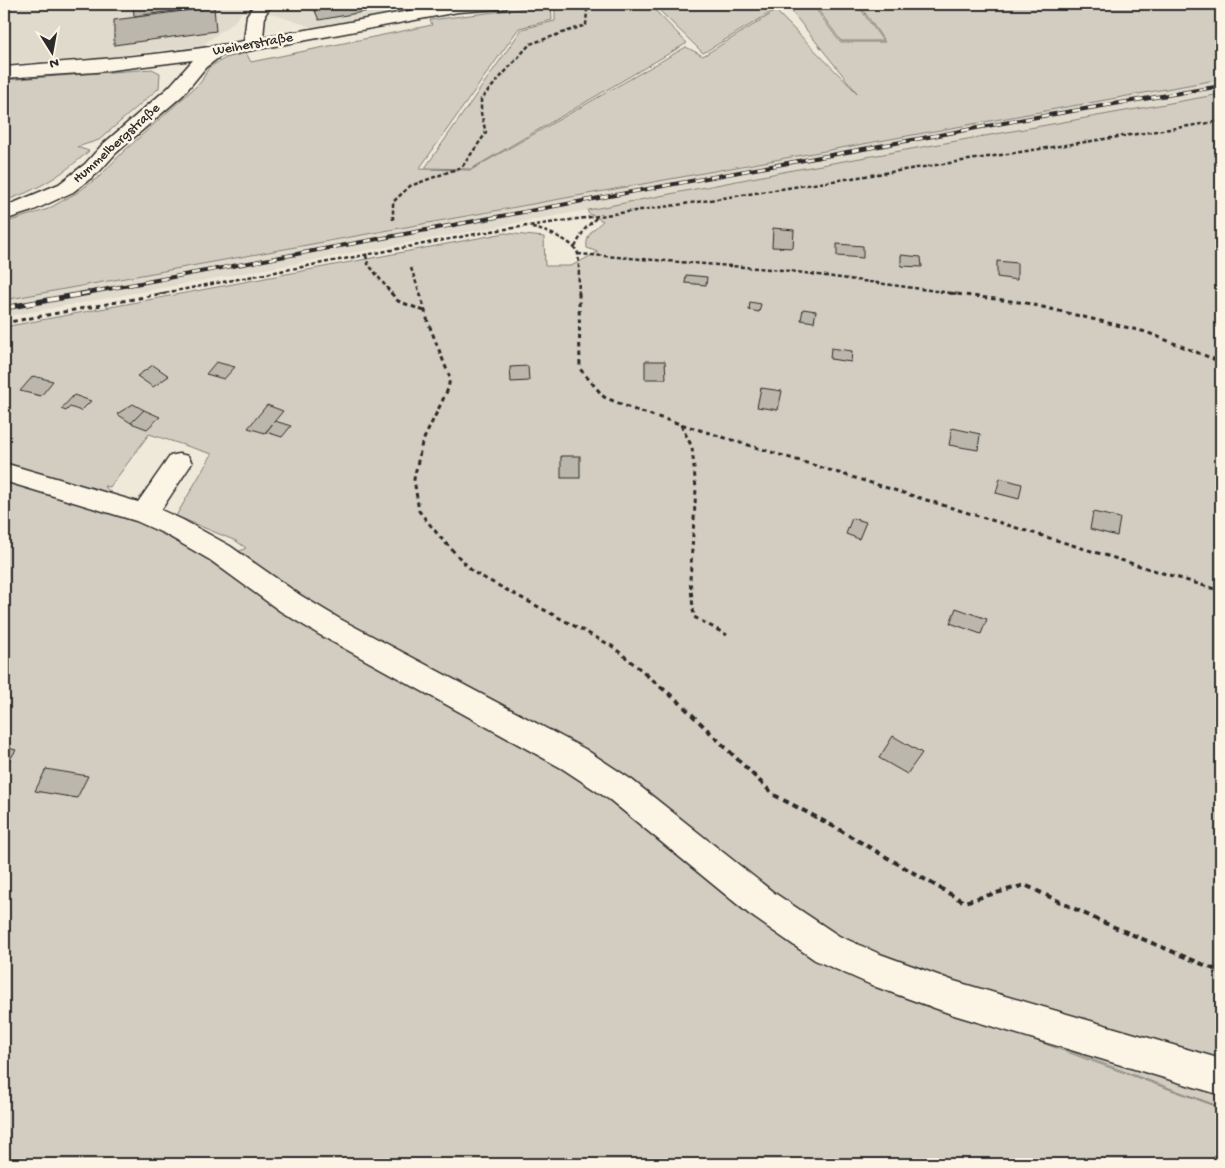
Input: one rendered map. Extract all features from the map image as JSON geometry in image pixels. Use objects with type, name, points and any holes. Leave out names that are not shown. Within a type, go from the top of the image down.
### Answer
[{"type":"street","points":[[253,45],[256,15],[262,4]]},
{"type":"street","name":"Weiherstraße","points":[[4,72],[96,66],[215,52],[458,7],[500,4]]},
{"type":"street","name":"Hummelbergstraße","points":[[4,214],[25,207],[66,188],[92,168],[109,149],[176,91],[200,63],[215,52]]},
{"type":"street","points":[[144,514],[179,463]]},
{"type":"street","points":[[4,472],[144,514],[174,527],[220,553],[290,602],[330,627],[574,759],[621,790],[761,904],[827,948],[876,970],[954,998],[1221,1077]]},
{"type":"path","points":[[393,220],[393,202],[410,186],[462,167],[486,133],[481,113],[481,99],[530,44],[586,25],[587,10],[566,4]]},
{"type":"path","points":[[784,4],[790,11]]},
{"type":"path","points":[[4,323],[492,231],[529,227],[1221,120]]},
{"type":"path","points":[[575,246],[590,222],[600,215]]},
{"type":"path","points":[[529,227],[545,230],[575,246],[578,254],[580,369],[604,398],[635,410],[1221,591]]},
{"type":"path","points":[[578,254],[782,270],[1026,303],[1146,332],[1221,362]]},
{"type":"path","points":[[366,255],[368,264],[398,300],[427,312]]},
{"type":"path","points":[[411,268],[427,312],[428,322],[450,378],[448,390],[422,444],[414,479],[419,511],[473,572],[612,646],[679,702],[774,795],[831,825],[964,902],[1025,885],[1100,921],[1221,972]]},
{"type":"path","points":[[680,424],[692,447],[696,489],[690,580],[694,617],[727,635]]},
{"type":"shaded area","points":[[4,4],[444,4],[311,27],[270,13],[242,12],[234,22],[201,46],[94,58],[4,64]]},
{"type":"shaded area","points":[[649,4],[687,43],[471,169],[425,168],[522,29],[555,21],[555,5]]},
{"type":"shaded area","points":[[707,4],[766,4],[775,10],[703,53],[656,7]]},
{"type":"shaded area","points":[[799,4],[812,4],[840,42],[885,42],[859,4],[1221,4],[1221,79],[4,300],[4,223],[48,209],[78,192],[100,176],[123,152],[201,82],[209,67],[226,58],[246,53],[251,62],[432,25],[430,20],[551,5],[552,20],[519,28],[419,169],[471,170],[686,47],[703,56],[776,11],[858,94],[792,12]]},
{"type":"shaded area","points":[[814,4],[857,4],[883,41],[841,41]]},
{"type":"shaded area","points":[[152,69],[160,73],[159,88],[99,140],[77,147],[89,151],[69,168],[49,181],[28,192],[4,201],[4,80]]},
{"type":"shaded area","points":[[1221,79],[1221,94],[793,170],[588,210],[4,317],[4,300]]},
{"type":"shaded area","points":[[1221,94],[1221,1107],[900,989],[968,1016],[1221,1108],[1221,1164],[4,1164],[4,327],[505,233],[544,237],[545,266],[571,266],[598,252],[587,248],[587,243],[591,232],[603,221],[588,213],[588,210],[793,170]],"holes":[[[149,434],[212,454],[176,516],[236,541],[246,548],[216,563],[151,528],[104,486],[110,487]]]},
{"type":"building","points":[[133,4],[214,4],[214,6],[134,16]]},
{"type":"building","points":[[312,4],[407,4],[319,20]]},
{"type":"building","points":[[214,7],[216,31],[114,45],[114,20]]},
{"type":"building","points":[[773,228],[794,230],[793,248],[772,247]]},
{"type":"building","points":[[837,244],[863,246],[863,258],[837,256]]},
{"type":"building","points":[[901,255],[921,257],[922,267],[901,266]]},
{"type":"building","points":[[997,261],[1017,263],[1017,280],[997,277]]},
{"type":"building","points":[[686,275],[707,277],[706,285],[685,283]]},
{"type":"building","points":[[750,302],[761,304],[759,312],[749,310]]},
{"type":"building","points":[[803,309],[816,311],[814,322],[801,320]]},
{"type":"building","points":[[831,348],[852,351],[851,362],[830,359]]},
{"type":"building","points":[[645,361],[665,361],[666,379],[645,379]]},
{"type":"building","points":[[216,362],[235,367],[224,379],[206,374]]},
{"type":"building","points":[[153,365],[169,376],[153,387],[137,376]]},
{"type":"building","points":[[528,366],[529,381],[511,382],[510,367]]},
{"type":"building","points":[[33,376],[53,381],[41,396],[20,391]]},
{"type":"building","points":[[761,388],[782,391],[778,410],[757,407]]},
{"type":"building","points":[[74,395],[91,401],[81,411],[70,407],[66,411],[61,409]]},
{"type":"building","points":[[133,404],[144,410],[131,423],[117,414]]},
{"type":"building","points":[[267,405],[283,411],[265,433],[248,428]]},
{"type":"building","points":[[144,410],[160,417],[147,429],[131,423]]},
{"type":"building","points":[[275,421],[291,426],[282,437],[266,432]]},
{"type":"building","points":[[952,428],[980,434],[978,450],[949,445]]},
{"type":"building","points":[[561,456],[580,456],[580,478],[561,478]]},
{"type":"building","points":[[1000,478],[1022,484],[1019,499],[996,493]]},
{"type":"building","points":[[1093,512],[1120,518],[1117,536],[1090,529]]},
{"type":"building","points":[[852,518],[866,522],[859,539],[846,534]]},
{"type":"building","points":[[956,608],[987,619],[981,634],[950,623]]},
{"type":"building","points":[[893,736],[922,753],[907,774],[879,758]]},
{"type":"building","points":[[4,747],[16,750],[4,769]]},
{"type":"building","points":[[46,769],[88,776],[77,798],[35,791]]},
{"type":"railway","points":[[81,294],[1025,119],[1221,86]]},
{"type":"railway","points":[[4,308],[88,293]]}]
